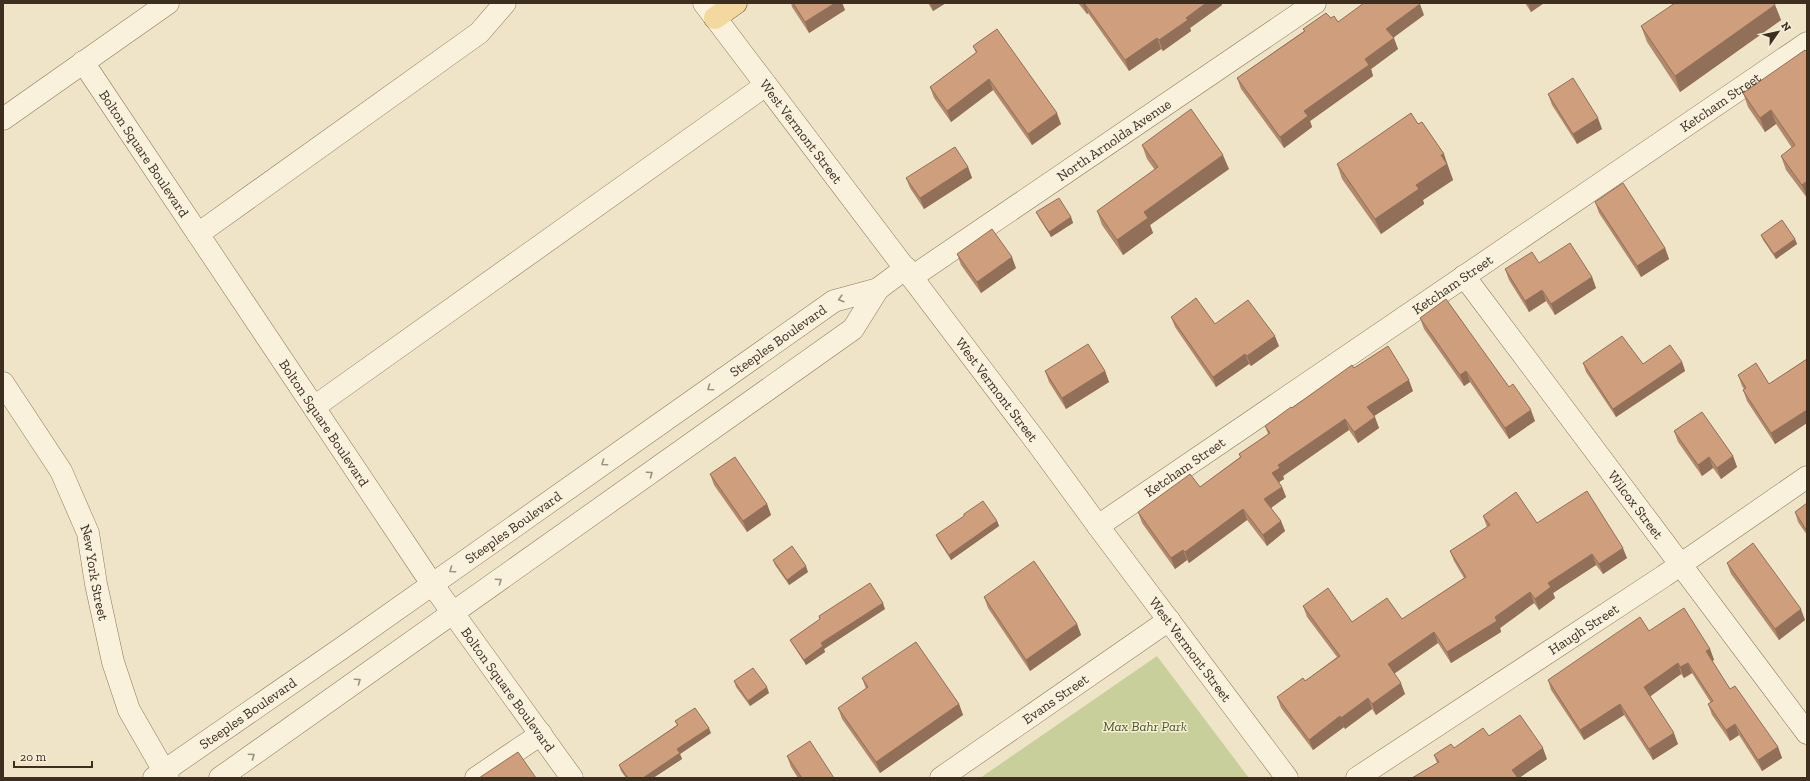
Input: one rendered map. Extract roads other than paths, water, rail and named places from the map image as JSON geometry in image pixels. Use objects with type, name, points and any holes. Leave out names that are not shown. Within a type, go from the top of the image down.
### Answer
[{"type":"main road","points":[[709,10],[736,3]]},
{"type":"street","points":[[3,119],[168,3]]},
{"type":"street","points":[[198,234],[479,33],[505,3]]},
{"type":"street","name":"North Arnolda Avenue","points":[[909,273],[1315,3]]},
{"type":"street","name":"West Vermont Street","points":[[709,10],[1034,438],[1287,778]]},
{"type":"street","name":"Ketcham Street","points":[[1098,526],[1807,43]]},
{"type":"street","name":"Bolton Square Boulevard","points":[[83,62],[432,584],[572,778]]},
{"type":"street","points":[[314,407],[766,85]]},
{"type":"street","name":"Steeples Boulevard","points":[[162,776],[834,301],[878,289],[909,273]]},
{"type":"street","name":"Wilcox Street","points":[[1464,276],[1807,733]]},
{"type":"street","name":"Steeples Boulevard","points":[[220,778],[853,329],[878,289]]},
{"type":"street","name":"New York Street","points":[[3,383],[61,471],[88,533],[96,584],[113,662],[129,710],[162,776]]},
{"type":"street","name":"Haugh Street","points":[[1357,778],[1681,564],[1807,477]]},
{"type":"street","name":"Evans Street","points":[[941,778],[1169,620]]},
{"type":"street","points":[[476,778],[541,734]]},
{"type":"park label","name":"Max Bahr Park","points":[[1145,726]]}]
